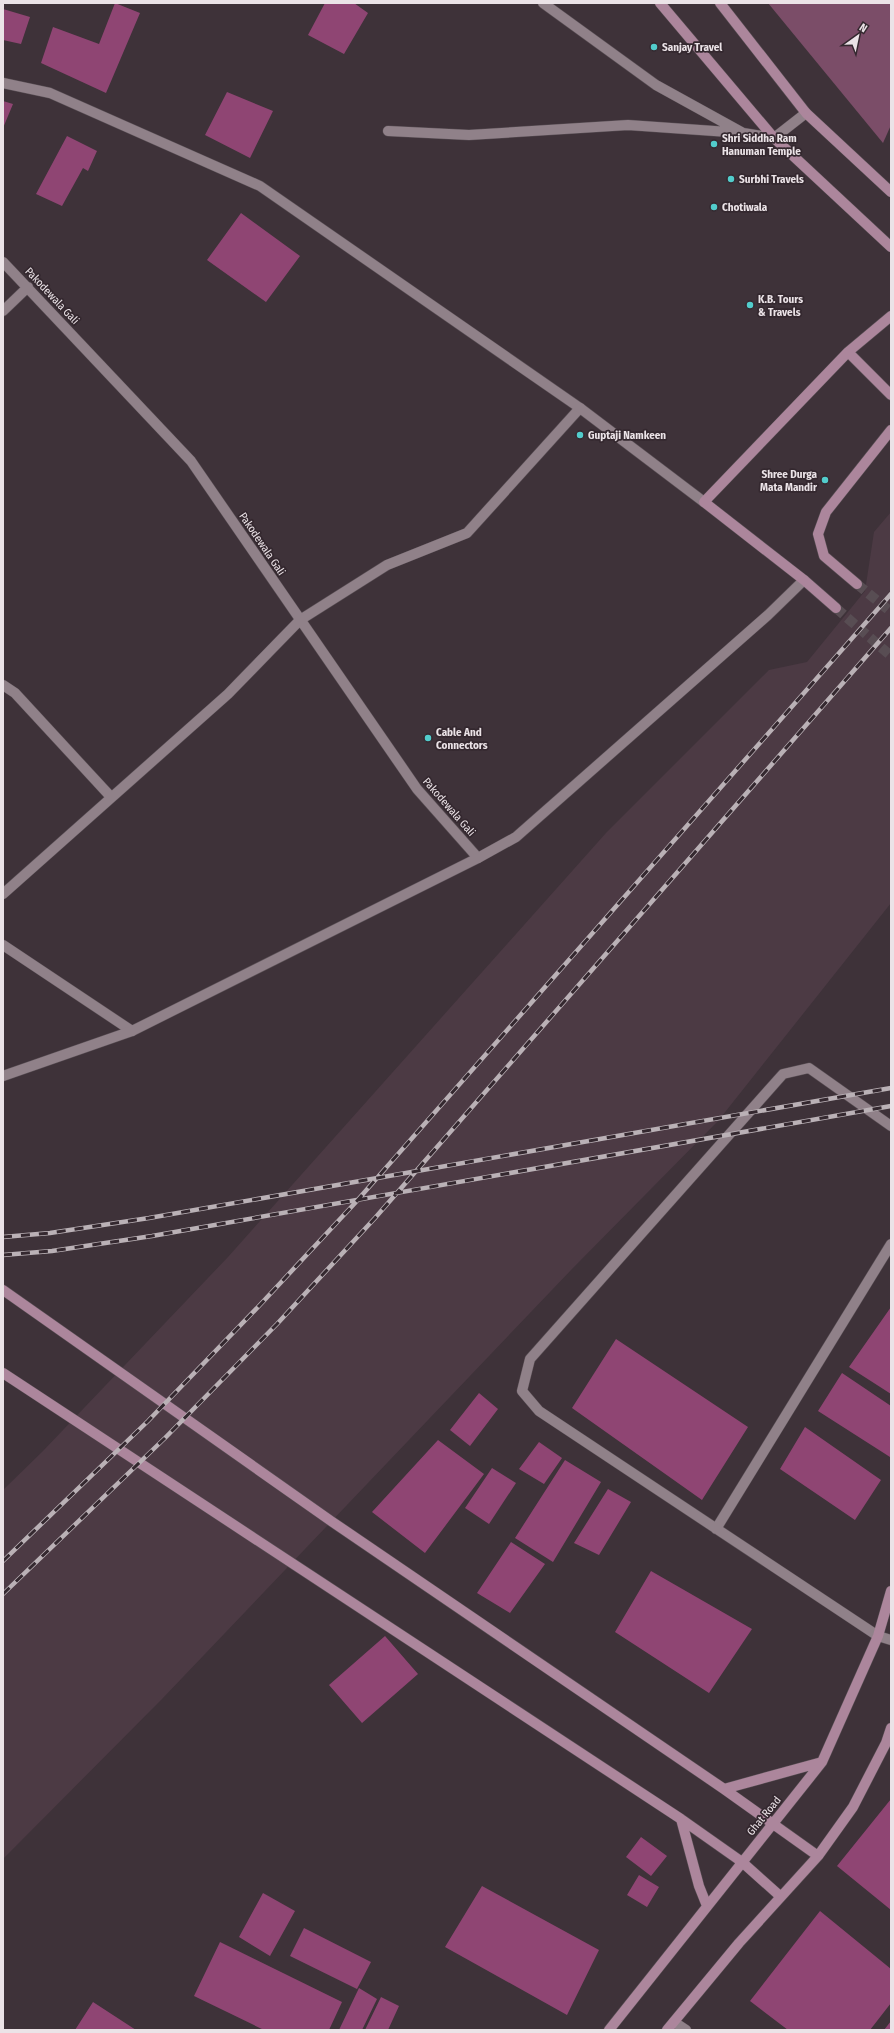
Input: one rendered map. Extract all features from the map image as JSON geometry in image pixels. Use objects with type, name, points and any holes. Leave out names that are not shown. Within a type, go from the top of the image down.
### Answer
[{"type":"main road","points":[[660,3],[774,138],[891,247]]},
{"type":"main road","points":[[720,3],[806,113],[891,192]]},
{"type":"main road","points":[[836,608],[804,580],[704,502],[848,352],[891,316]]},
{"type":"main road","points":[[848,352],[891,395]]},
{"type":"main road","points":[[857,584],[824,556],[818,534],[826,512],[891,430]]},
{"type":"main road","points":[[3,1290],[331,1521],[724,1788],[818,1856]]},
{"type":"main road","points":[[3,1373],[680,1819],[742,1862],[780,1896]]},
{"type":"main road","name":"Ghat Road","points":[[610,2030],[822,1762],[878,1636],[891,1591]]},
{"type":"main road","points":[[666,2030],[780,1896],[818,1856],[853,1807],[886,1743],[891,1728]]},
{"type":"main road","points":[[724,1788],[822,1762]]},
{"type":"main road","points":[[680,1819],[699,1886],[707,1906]]},
{"type":"street","points":[[543,3],[656,85],[743,133]]},
{"type":"street","points":[[3,83],[50,93],[260,186],[580,408],[704,502]]},
{"type":"street","points":[[388,131],[469,135],[628,125],[743,133],[774,138],[806,113]]},
{"type":"street","name":"Pakodewala Gali","points":[[3,262],[191,461],[417,789],[478,858]]},
{"type":"street","points":[[3,311],[28,287]]},
{"type":"street","points":[[3,894],[228,694],[300,620],[387,565],[467,533],[580,408]]},
{"type":"street","points":[[3,1076],[132,1031],[478,858],[516,837],[768,615],[804,580]]},
{"type":"street","points":[[3,685],[15,693],[111,797]]},
{"type":"street","points":[[3,945],[132,1031]]},
{"type":"street","points":[[891,1126],[809,1068],[783,1074],[530,1359],[522,1391],[539,1411],[878,1636],[891,1640]]},
{"type":"street","points":[[716,1529],[891,1244]]},
{"type":"street","points":[[674,2022],[686,2030]]},
{"type":"shaded area","points":[[768,3],[891,3],[891,125],[883,143]]},
{"type":"shaded area","points":[[891,512],[891,903],[718,1121],[572,1269],[162,1699],[3,1859],[3,1490],[43,1451],[228,1257],[606,833],[769,670],[807,662],[865,591],[874,532]]},
{"type":"building","points":[[115,3],[140,13],[106,93],[41,63],[53,27],[99,44]]},
{"type":"building","points":[[325,3],[354,3],[368,13],[344,54],[308,35]]},
{"type":"building","points":[[3,9],[30,17],[21,44],[3,40]]},
{"type":"building","points":[[227,92],[273,111],[250,158],[205,135]]},
{"type":"building","points":[[3,101],[13,104],[3,128]]},
{"type":"building","points":[[67,136],[97,151],[88,171],[83,168],[62,206],[36,194]]},
{"type":"building","points":[[241,213],[300,256],[266,302],[207,260]]},
{"type":"building","points":[[891,1307],[891,1394],[849,1367]]},
{"type":"building","points":[[616,1339],[748,1427],[702,1500],[572,1408]]},
{"type":"building","points":[[842,1373],[891,1406],[890,1457],[818,1411]]},
{"type":"building","points":[[479,1393],[498,1409],[470,1446],[450,1430]]},
{"type":"building","points":[[805,1427],[881,1480],[855,1520],[780,1469]]},
{"type":"building","points":[[438,1440],[484,1474],[425,1553],[372,1512]]},
{"type":"building","points":[[539,1442],[562,1458],[544,1484],[519,1469]]},
{"type":"building","points":[[565,1460],[601,1482],[553,1562],[515,1538]]},
{"type":"building","points":[[492,1468],[516,1483],[489,1524],[465,1508]]},
{"type":"building","points":[[608,1489],[631,1502],[599,1555],[574,1543]]},
{"type":"building","points":[[511,1542],[545,1564],[510,1613],[477,1593]]},
{"type":"building","points":[[651,1571],[752,1629],[709,1693],[615,1632]]},
{"type":"building","points":[[385,1636],[418,1674],[362,1723],[329,1685]]},
{"type":"building","points":[[891,1799],[891,1910],[837,1866]]},
{"type":"building","points":[[641,1837],[667,1856],[651,1876],[626,1857]]},
{"type":"building","points":[[639,1875],[659,1887],[647,1907],[627,1895]]},
{"type":"building","points":[[482,1886],[599,1950],[567,2015],[445,1947]]},
{"type":"building","points":[[263,1893],[295,1911],[270,1956],[239,1937]]},
{"type":"building","points":[[820,1911],[891,1969],[891,2003],[870,2030],[788,2030],[750,2001]]},
{"type":"building","points":[[304,1928],[371,1962],[357,1989],[290,1956]]},
{"type":"building","points":[[220,1942],[342,2002],[329,2030],[264,2030],[194,1996]]},
{"type":"building","points":[[359,1988],[377,1999],[362,2030],[339,2030]]},
{"type":"building","points":[[381,1997],[399,2006],[388,2030],[365,2030]]},
{"type":"building","points":[[93,2002],[136,2030],[75,2030]]},
{"type":"building","points":[[891,2021],[891,2030],[884,2030]]},
{"type":"tunnel","points":[[857,584],[891,612]]},
{"type":"tunnel","points":[[836,608],[891,656]]},
{"type":"railway","points":[[3,1561],[148,1421],[258,1307],[355,1203],[891,594]]},
{"type":"railway","points":[[3,1594],[165,1438],[277,1324],[375,1218],[891,628]]},
{"type":"railway","points":[[3,1237],[50,1233],[149,1218],[891,1088]]},
{"type":"railway","points":[[3,1255],[52,1251],[152,1236],[891,1106]]},
{"type":"place","name":"Sanjay Travel","points":[[654,47]]},
{"type":"place","name":"Shri Siddha Ram Hanuman Temple","points":[[714,144]]},
{"type":"place","name":"Surbhi Travels","points":[[731,179]]},
{"type":"place","name":"Chotiwala","points":[[714,207]]},
{"type":"place","name":"K.B. Tours & Travels","points":[[750,305]]},
{"type":"place","name":"Guptaji Namkeen","points":[[580,435]]},
{"type":"place","name":"Shree Durga Mata Mandir","points":[[825,480]]},
{"type":"place","name":"Cable And Connectors","points":[[428,738]]}]
